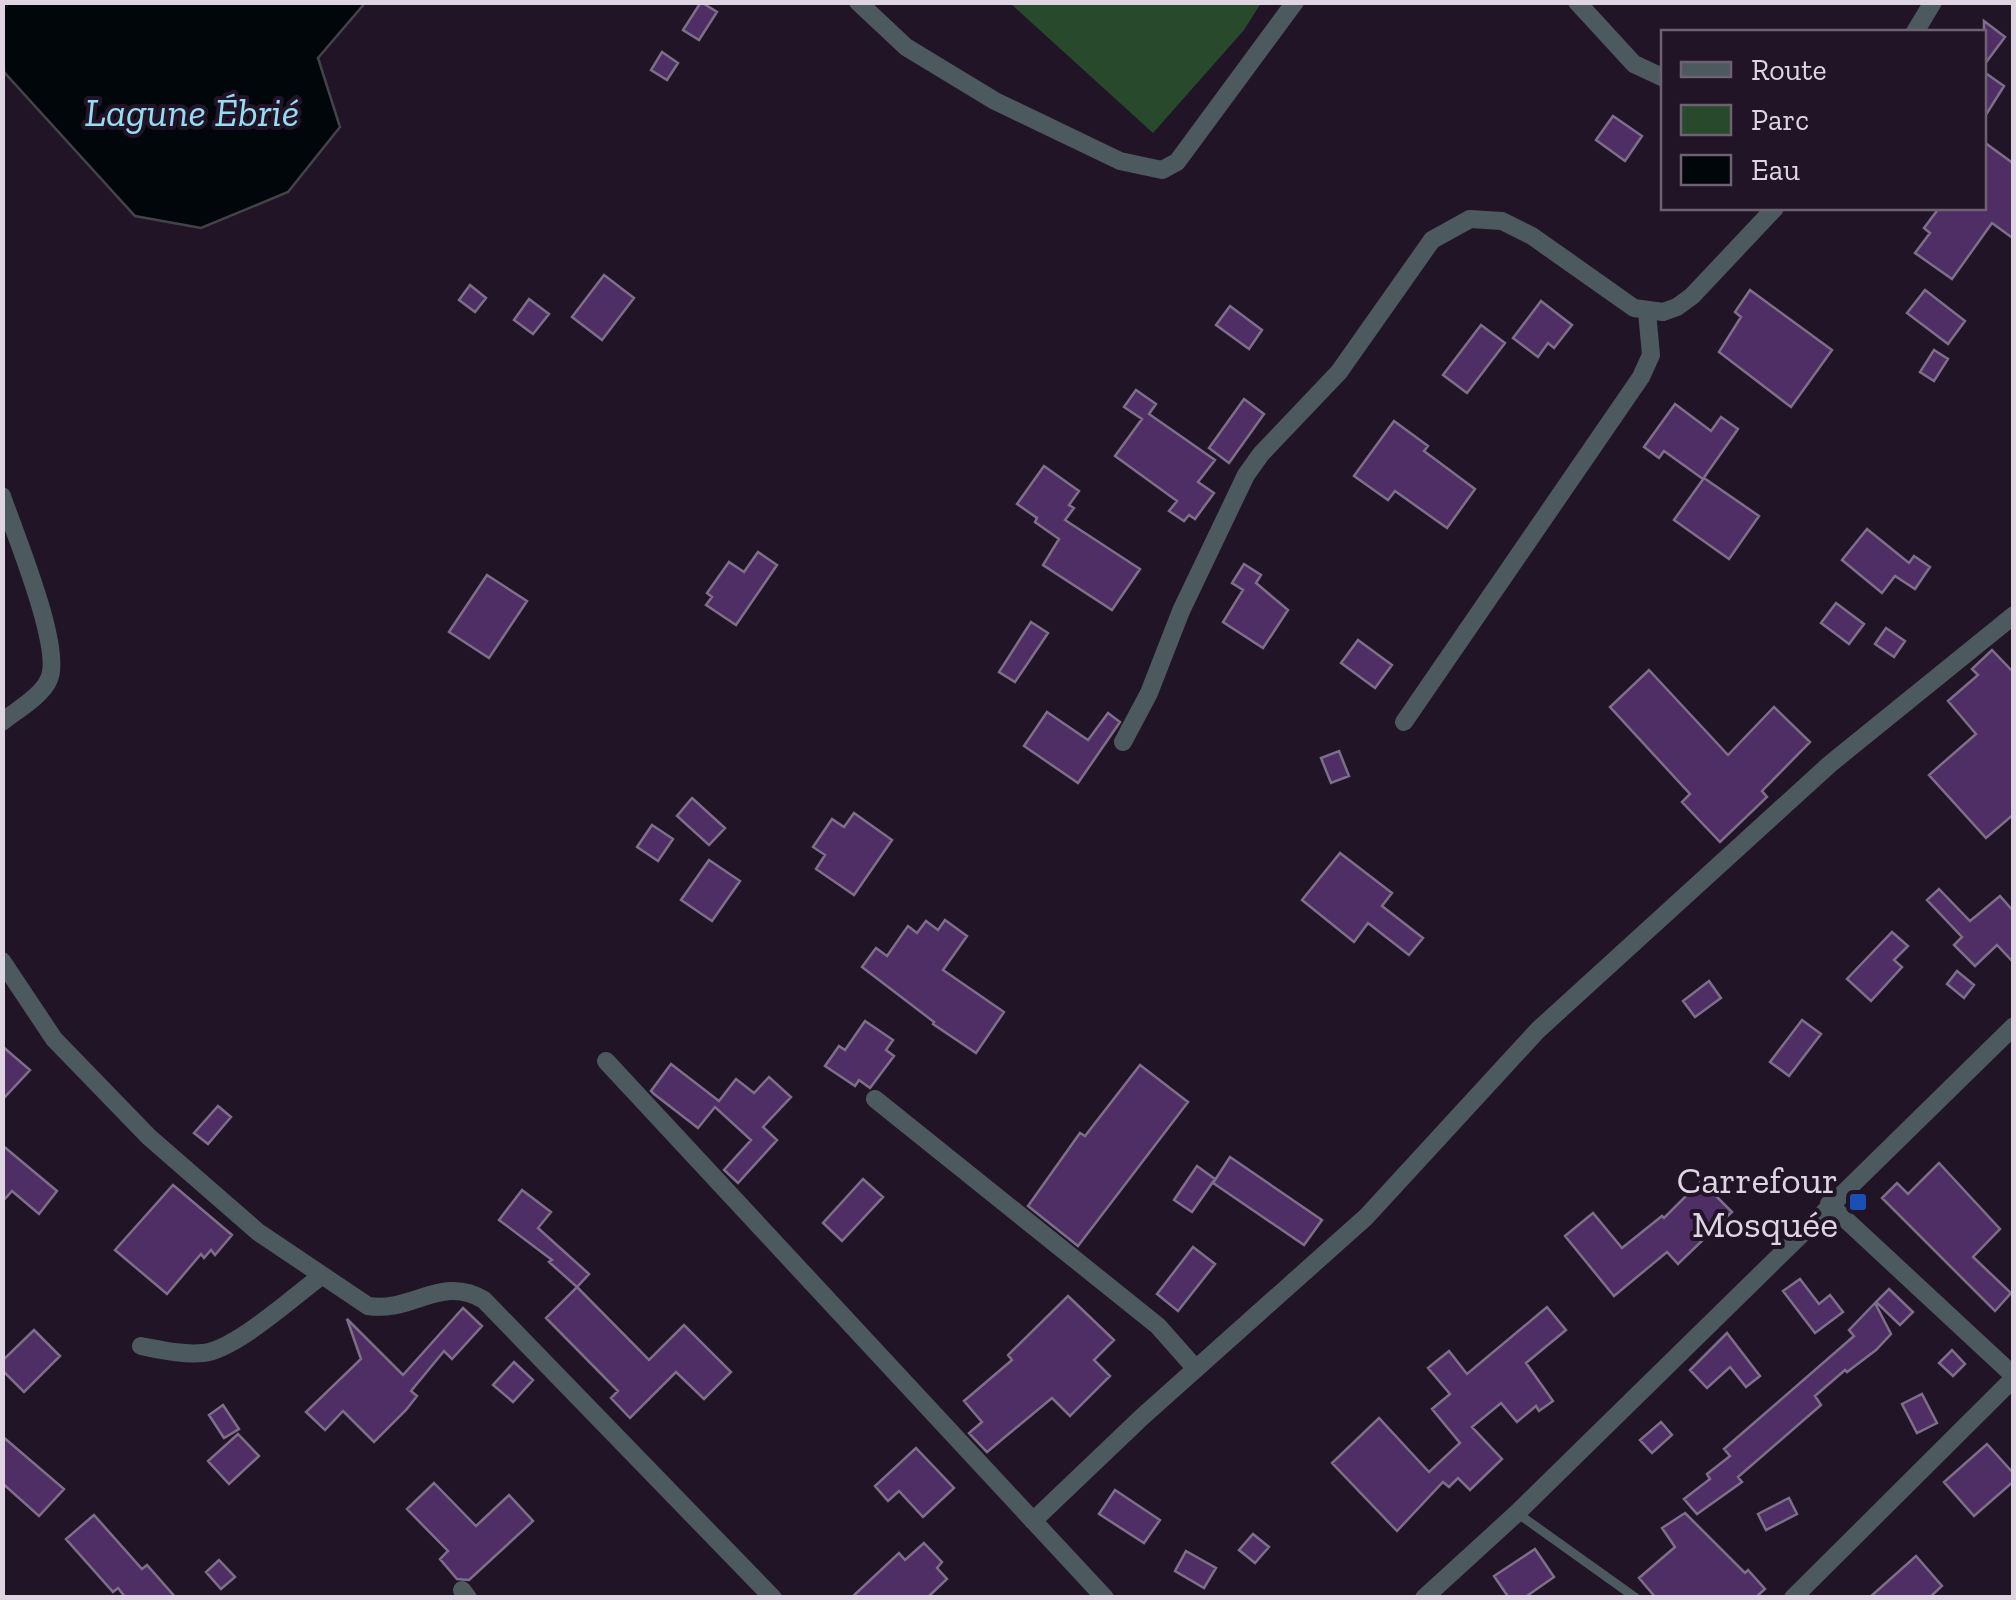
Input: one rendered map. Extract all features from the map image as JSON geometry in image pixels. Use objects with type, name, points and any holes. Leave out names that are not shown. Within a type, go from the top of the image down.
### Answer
[{"type":"street","points":[[858,2],[906,47],[959,82],[1120,161],[1162,170],[1177,162],[1295,2]]},
{"type":"street","points":[[1577,2],[1634,64],[1661,77]]},
{"type":"street","points":[[1916,30],[1933,2]]},
{"type":"street","points":[[1124,742],[1246,476],[1261,454],[1339,372],[1432,240],[1470,219],[1502,221],[1532,236],[1625,303],[1647,312],[1663,312],[1692,296],[1773,210]]},
{"type":"street","points":[[1404,722],[1641,377],[1651,356],[1647,312]]},
{"type":"street","points":[[2,496],[46,626],[52,662],[48,682],[2,722]]},
{"type":"street","points":[[1033,1521],[1196,1368],[1366,1217],[1538,1030],[1830,764],[2014,615]]},
{"type":"street","points":[[2,961],[54,1039],[149,1138],[258,1232],[368,1306],[386,1309],[442,1290],[469,1290],[484,1300],[774,1598]]},
{"type":"street","points":[[1424,1598],[1517,1513],[1828,1204],[2014,1026]]},
{"type":"street","points":[[606,1061],[1105,1598]]},
{"type":"street","points":[[875,1100],[1126,1298],[1196,1368]]},
{"type":"street","points":[[1792,1598],[2014,1377],[1828,1204]]},
{"type":"street","points":[[141,1346],[185,1354],[225,1348],[320,1276]]},
{"type":"lane","points":[[1517,1513],[1636,1598]]},
{"type":"green space","points":[[1010,3],[1261,3],[1244,30],[1153,133]]},
{"type":"water","name":"Lagune Ébrié","points":[[2,3],[365,3],[318,58],[340,127],[288,192],[201,228],[135,216],[4,72]]},
{"type":"building","points":[[701,2],[717,12],[699,40],[683,30]]},
{"type":"building","points":[[1984,21],[2005,37],[1986,62],[1986,30]]},
{"type":"building","points":[[662,52],[678,63],[667,80],[651,70]]},
{"type":"building","points":[[1986,73],[2004,86],[1986,115]]},
{"type":"building","points":[[1613,116],[1642,136],[1625,161],[1596,140]]},
{"type":"building","points":[[1986,143],[2014,164],[2014,239],[1992,223],[1952,279],[1915,253],[1930,233],[1924,228],[1938,210],[1986,210]]},
{"type":"building","points":[[604,275],[634,298],[602,340],[572,317]]},
{"type":"building","points":[[470,285],[486,298],[475,312],[459,300]]},
{"type":"building","points":[[1750,290],[1832,350],[1791,407],[1719,352],[1741,317],[1735,312]]},
{"type":"building","points":[[1925,290],[1965,321],[1948,344],[1907,313]]},
{"type":"building","points":[[529,299],[549,314],[533,334],[514,320]]},
{"type":"building","points":[[1541,301],[1572,325],[1554,348],[1548,343],[1538,357],[1513,338]]},
{"type":"building","points":[[1230,306],[1262,330],[1249,349],[1216,325]]},
{"type":"building","points":[[1481,325],[1505,343],[1467,393],[1443,375]]},
{"type":"building","points":[[1934,350],[1948,359],[1934,381],[1920,372]]},
{"type":"building","points":[[1136,390],[1156,404],[1149,414],[1215,460],[1198,482],[1214,493],[1195,519],[1189,515],[1184,521],[1169,511],[1177,501],[1115,456],[1142,419],[1124,407]]},
{"type":"building","points":[[1244,399],[1264,414],[1229,463],[1209,448]]},
{"type":"building","points":[[1675,404],[1711,431],[1721,417],[1738,429],[1703,479],[1664,451],[1659,458],[1644,447]]},
{"type":"building","points":[[1394,421],[1428,446],[1424,451],[1475,489],[1447,528],[1395,491],[1388,500],[1354,476]]},
{"type":"building","points":[[1044,466],[1079,491],[1065,520],[1140,569],[1112,610],[1043,565],[1059,539],[1017,504]]},
{"type":"building","points":[[1704,478],[1759,516],[1729,559],[1674,520]]},
{"type":"building","points":[[1867,529],[1909,563],[1914,556],[1930,567],[1915,589],[1895,576],[1882,593],[1842,560]]},
{"type":"building","points":[[758,552],[777,565],[736,625],[706,605],[712,597],[707,593],[729,562],[744,572]]},
{"type":"building","points":[[1244,564],[1261,575],[1256,583],[1288,610],[1263,648],[1223,622],[1243,590],[1232,583]]},
{"type":"building","points":[[487,575],[527,601],[489,658],[449,632]]},
{"type":"building","points":[[1836,603],[1864,624],[1849,644],[1821,623]]},
{"type":"building","points":[[1031,622],[1048,633],[1015,682],[999,672]]},
{"type":"building","points":[[1886,628],[1905,641],[1894,657],[1875,644]]},
{"type":"building","points":[[1358,640],[1392,665],[1375,688],[1341,663]]},
{"type":"building","points":[[1992,650],[2014,673],[2014,814],[1986,838],[1929,775],[1976,734],[1948,701],[1978,675],[1972,669]]},
{"type":"building","points":[[1649,670],[1728,755],[1774,707],[1810,742],[1762,791],[1767,797],[1720,842],[1682,802],[1690,794],[1610,707]]},
{"type":"building","points":[[1047,712],[1088,740],[1108,713],[1120,722],[1078,783],[1024,746]]},
{"type":"building","points":[[1339,751],[1349,776],[1331,783],[1321,758]]},
{"type":"building","points":[[692,798],[725,828],[709,845],[677,816]]},
{"type":"building","points":[[854,813],[892,840],[854,895],[816,869],[825,855],[813,847],[832,819],[844,827]]},
{"type":"building","points":[[652,825],[673,839],[658,861],[637,847]]},
{"type":"building","points":[[1340,853],[1392,893],[1382,906],[1423,938],[1409,955],[1368,923],[1354,942],[1302,900]]},
{"type":"building","points":[[709,860],[740,881],[712,921],[681,900]]},
{"type":"building","points":[[1939,889],[1970,921],[2000,896],[2014,912],[2014,963],[1997,945],[1975,966],[1954,945],[1962,937],[1927,900]]},
{"type":"building","points":[[945,920],[967,936],[943,970],[1004,1012],[976,1053],[862,967],[876,948],[887,956],[908,926],[917,933],[926,921],[938,930]]},
{"type":"building","points":[[1892,932],[1908,946],[1894,960],[1902,967],[1871,1001],[1847,979]]},
{"type":"building","points":[[1957,971],[1974,985],[1964,998],[1947,984]]},
{"type":"building","points":[[1709,981],[1721,998],[1695,1017],[1683,1001]]},
{"type":"building","points":[[1802,1020],[1821,1034],[1789,1076],[1770,1062]]},
{"type":"building","points":[[865,1021],[893,1040],[886,1050],[894,1056],[870,1088],[859,1080],[855,1086],[825,1066],[839,1046],[845,1050]]},
{"type":"building","points":[[2,1046],[30,1070],[2,1100]]},
{"type":"building","points":[[671,1064],[719,1101],[736,1079],[754,1093],[769,1077],[791,1097],[763,1127],[777,1140],[738,1183],[724,1170],[751,1140],[715,1107],[698,1128],[654,1094],[651,1091]]},
{"type":"building","points":[[1140,1065],[1188,1102],[1078,1246],[1028,1206],[1080,1133],[1085,1136]]},
{"type":"building","points":[[218,1106],[231,1117],[208,1144],[194,1133]]},
{"type":"building","points":[[2,1145],[57,1191],[39,1214],[12,1191],[2,1202]]},
{"type":"building","points":[[1230,1157],[1322,1220],[1304,1245],[1213,1183]]},
{"type":"building","points":[[1939,1163],[2000,1229],[1973,1257],[2011,1293],[1995,1311],[1882,1198],[1897,1183],[1908,1194]]},
{"type":"building","points":[[1197,1166],[1215,1179],[1192,1212],[1174,1200]]},
{"type":"building","points":[[863,1179],[883,1197],[842,1241],[823,1223]]},
{"type":"building","points":[[1701,1181],[1732,1212],[1678,1264],[1667,1252],[1614,1296],[1565,1236],[1593,1213],[1622,1248],[1664,1218]]},
{"type":"building","points":[[173,1185],[232,1235],[215,1255],[211,1250],[204,1258],[201,1254],[167,1294],[115,1250]]},
{"type":"building","points":[[522,1190],[551,1212],[538,1228],[589,1274],[577,1287],[549,1262],[552,1260],[499,1220]]},
{"type":"building","points":[[1193,1247],[1215,1264],[1178,1311],[1157,1294]]},
{"type":"building","points":[[1800,1279],[1819,1304],[1830,1295],[1843,1312],[1815,1333],[1783,1291]]},
{"type":"building","points":[[577,1287],[649,1360],[684,1325],[731,1372],[704,1399],[676,1372],[630,1418],[611,1398],[618,1391],[546,1318]]},
{"type":"building","points":[[1889,1289],[1913,1312],[1900,1325],[1876,1302]]},
{"type":"building","points":[[1068,1296],[1114,1340],[1094,1360],[1110,1376],[1070,1416],[1052,1398],[987,1452],[969,1433],[982,1422],[964,1401],[1012,1360],[1008,1355]]},
{"type":"building","points":[[1875,1303],[1891,1334],[1815,1396],[1821,1405],[1738,1477],[1742,1482],[1697,1514],[1684,1499],[1710,1479],[1707,1474],[1730,1456],[1724,1449],[1854,1336],[1849,1330]]},
{"type":"building","points":[[1547,1307],[1566,1330],[1526,1363],[1553,1401],[1539,1411],[1536,1406],[1517,1422],[1501,1403],[1472,1427],[1502,1459],[1470,1490],[1458,1478],[1449,1487],[1443,1482],[1397,1531],[1332,1463],[1379,1418],[1429,1472],[1460,1443],[1432,1409],[1450,1394],[1428,1368],[1449,1351],[1467,1374]]},
{"type":"building","points":[[463,1308],[482,1326],[452,1359],[444,1351],[411,1391],[417,1396],[374,1442],[343,1411],[325,1430],[306,1412],[361,1359],[347,1319],[403,1375]]},
{"type":"building","points":[[34,1330],[60,1356],[24,1392],[2,1370],[2,1361]]},
{"type":"building","points":[[1727,1333],[1760,1376],[1746,1387],[1730,1367],[1707,1388],[1690,1370]]},
{"type":"building","points":[[1952,1350],[1965,1364],[1953,1376],[1939,1363]]},
{"type":"building","points":[[514,1362],[533,1380],[513,1402],[493,1385]]},
{"type":"building","points":[[1922,1394],[1937,1423],[1917,1433],[1902,1404]]},
{"type":"building","points":[[223,1405],[239,1429],[224,1438],[209,1415]]},
{"type":"building","points":[[1661,1422],[1672,1435],[1652,1453],[1640,1440]]},
{"type":"building","points":[[238,1434],[259,1456],[229,1484],[208,1461]]},
{"type":"building","points":[[2,1436],[64,1489],[39,1516],[2,1483]]},
{"type":"building","points":[[1987,1444],[2014,1474],[2014,1481],[1974,1516],[1944,1482]]},
{"type":"building","points":[[916,1448],[954,1488],[923,1517],[899,1491],[888,1501],[875,1486]]},
{"type":"building","points":[[434,1483],[476,1526],[509,1495],[533,1521],[469,1580],[457,1579],[440,1559],[448,1551],[407,1509]]},
{"type":"building","points":[[1115,1490],[1160,1520],[1144,1543],[1099,1514]]},
{"type":"building","points":[[1789,1498],[1797,1514],[1766,1530],[1758,1514]]},
{"type":"building","points":[[1685,1513],[1765,1589],[1755,1598],[1656,1598],[1639,1578],[1675,1547],[1662,1528]]},
{"type":"building","points":[[94,1515],[142,1569],[147,1565],[176,1598],[126,1598],[118,1588],[113,1592],[66,1539]]},
{"type":"building","points":[[1253,1534],[1269,1547],[1255,1563],[1239,1550]]},
{"type":"building","points":[[924,1543],[942,1562],[937,1568],[947,1579],[927,1598],[851,1598],[899,1553],[905,1560]]},
{"type":"building","points":[[1535,1549],[1554,1577],[1524,1598],[1509,1598],[1494,1576]]},
{"type":"building","points":[[1186,1551],[1216,1568],[1204,1588],[1175,1571]]},
{"type":"building","points":[[1916,1556],[1942,1586],[1929,1598],[1869,1598]]},
{"type":"building","points":[[219,1560],[235,1577],[221,1589],[206,1572]]},
{"type":"place","name":"Carrefour Mosquée","points":[[1858,1202]]}]
